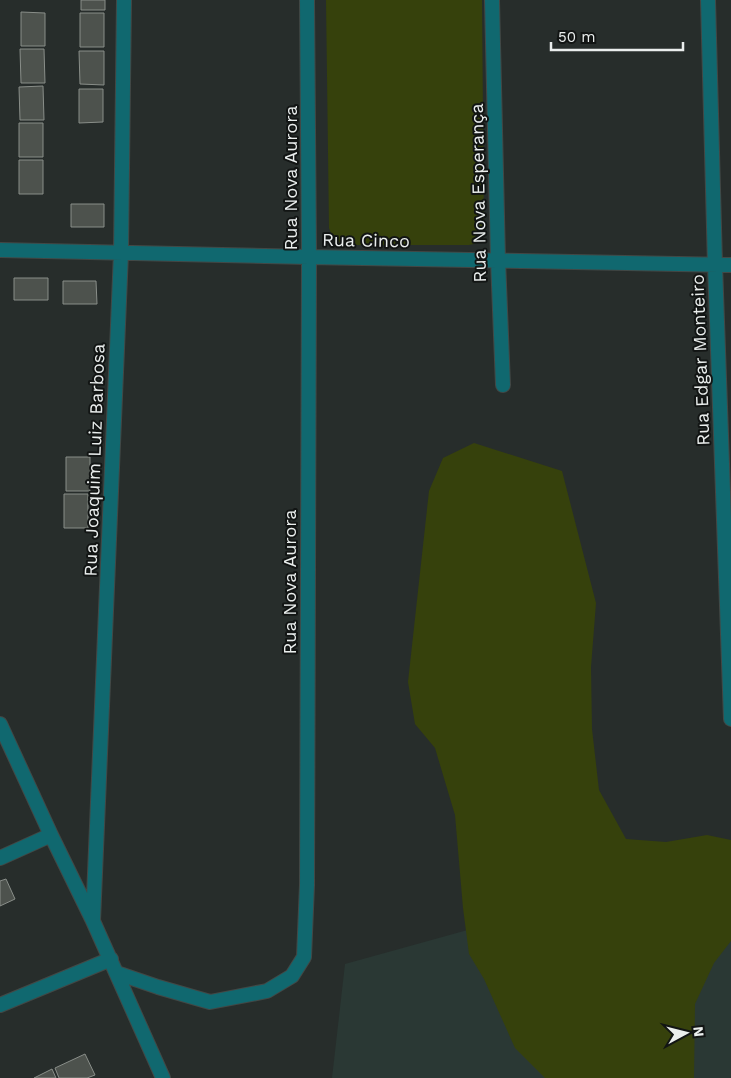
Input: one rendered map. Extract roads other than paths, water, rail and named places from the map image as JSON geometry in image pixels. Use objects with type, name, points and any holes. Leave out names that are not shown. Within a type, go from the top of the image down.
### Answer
[{"type":"street","name":"Rua Joaquim Luiz Barbosa","points":[[94,921],[121,252],[124,0]]},
{"type":"street","name":"Rua Nova Aurora","points":[[117,973],[210,1002],[267,991],[292,976],[304,957],[307,885],[309,258],[307,0]]},
{"type":"street","name":"Rua Nova Esperança","points":[[492,0],[503,385]]},
{"type":"street","name":"Rua Edgar Monteiro","points":[[708,0],[731,719]]},
{"type":"street","name":"Rua Cinco","points":[[0,250],[309,258],[731,265]]},
{"type":"street","points":[[0,724],[94,921],[162,1078]]},
{"type":"street","points":[[0,858],[52,835]]},
{"type":"street","points":[[0,1005],[110,959]]}]
